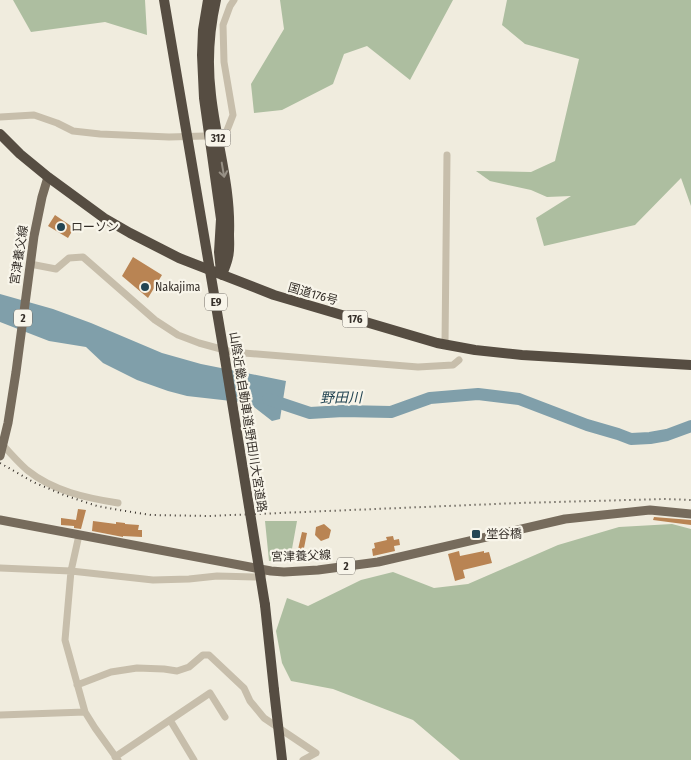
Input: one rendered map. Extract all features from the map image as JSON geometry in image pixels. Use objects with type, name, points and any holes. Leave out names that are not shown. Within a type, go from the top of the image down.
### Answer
[{"type":"highway","name":"山陰近畿自動車道;野田川大宮道路","points":[[164,0],[224,350],[265,605],[282,760]]},
{"type":"highway","name":"312","points":[[208,0],[203,30],[204,98],[221,219],[219,252],[222,275]]},
{"type":"highway","name":"312","points":[[216,0],[210,33],[209,68],[211,94],[230,220],[228,257],[222,275]]},
{"type":"highway","name":"国道176号","points":[[0,134],[20,154],[48,177],[104,218],[178,258],[274,295],[445,345],[522,355],[691,365]]},
{"type":"main road","name":"宮津養父線","points":[[0,456],[8,423],[17,366],[29,267],[42,197],[48,177]]},
{"type":"main road","name":"宮津養父線","points":[[0,520],[284,572],[318,570],[378,562],[565,519],[650,510],[691,514]]},
{"type":"street","points":[[221,138],[224,138],[233,115],[224,62],[223,25],[234,0]]},
{"type":"street","points":[[0,117],[34,115],[73,131],[100,134],[169,137],[205,136]]},
{"type":"street","points":[[445,345],[447,155]]},
{"type":"street","points":[[29,267],[56,269],[69,258],[84,257],[155,320],[178,335],[232,352],[418,367],[453,366],[460,360]]},
{"type":"street","points":[[2,444],[27,470],[44,482],[78,496],[118,503]]},
{"type":"street","points":[[79,535],[71,571],[65,640],[85,712],[117,758],[210,693],[225,717]]},
{"type":"street","points":[[0,568],[71,571],[153,580],[217,576],[255,577],[271,571]]},
{"type":"street","points":[[77,685],[111,672],[137,668],[177,671],[189,667],[203,655],[209,655],[244,688],[250,701],[264,718],[316,753],[303,760]]},
{"type":"street","points":[[0,715],[85,712]]},
{"type":"street","points":[[170,720],[194,760]]},
{"type":"green space","points":[[13,0],[145,0],[147,35],[105,22],[31,32]]},
{"type":"green space","points":[[280,0],[453,0],[410,80],[367,46],[344,54],[333,84],[282,110],[254,113],[251,84],[284,29]]},
{"type":"green space","points":[[507,0],[691,0],[691,206],[681,178],[635,225],[544,246],[536,218],[571,196],[547,197],[531,190],[490,181],[476,171],[531,172],[555,161],[579,59],[525,44],[502,25]]},
{"type":"green space","points":[[265,521],[297,521],[290,560],[269,561]]},
{"type":"green space","points":[[672,524],[691,529],[691,760],[460,760],[413,720],[333,689],[291,681],[282,663],[276,631],[287,598],[308,606],[361,580],[393,572],[434,588],[468,584],[558,545],[619,527]]},
{"type":"water","points":[[0,294],[53,309],[162,353],[201,364],[286,381],[280,419],[272,421],[249,403],[187,396],[168,391],[137,380],[103,363],[86,347],[49,341],[0,322]]},
{"type":"building","name":"ローソン","points":[[55,215],[74,228],[68,238],[48,226]]},
{"type":"building","name":"Nakajima","points":[[133,257],[162,275],[148,298],[122,276]]},
{"type":"building","points":[[78,509],[86,510],[81,529],[74,528],[74,526],[61,525],[61,518],[76,520]]},
{"type":"building","points":[[654,517],[691,520],[691,525],[653,520]]},
{"type":"building","points":[[93,521],[139,525],[138,530],[142,530],[142,537],[123,537],[92,531]]},
{"type":"building","points":[[324,524],[331,530],[329,538],[321,541],[315,535],[316,527]]},
{"type":"building","points":[[302,532],[307,533],[303,559],[296,558]]},
{"type":"building","points":[[393,536],[394,540],[399,539],[400,545],[394,546],[395,551],[373,556],[372,549],[375,548],[374,543],[387,540],[386,537]]},
{"type":"building","points":[[459,551],[460,556],[484,551],[484,553],[489,552],[492,563],[463,570],[465,578],[455,581],[448,554]]},
{"type":"waterway","name":"野田川","points":[[268,399],[310,413],[343,411],[391,412],[430,398],[478,394],[519,399],[587,425],[631,439],[667,435],[691,426]]},
{"type":"railway","points":[[0,463],[33,482],[64,495],[97,506],[151,515],[208,516],[519,503],[691,500]]},
{"type":"place","name":"ローソン","points":[[61,227]]},
{"type":"place","name":"Nakajima","points":[[145,287]]},
{"type":"place","name":"堂谷橋","points":[[476,534]]}]
